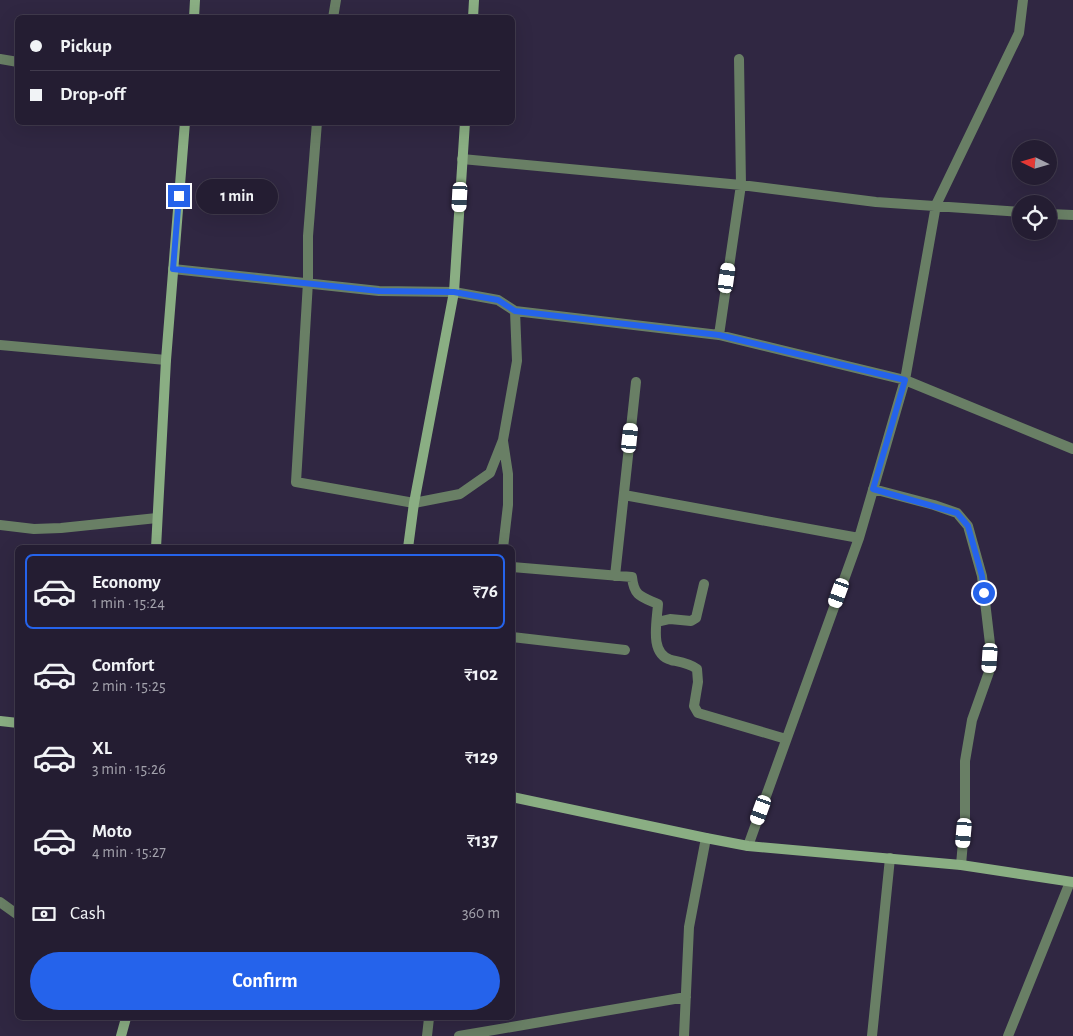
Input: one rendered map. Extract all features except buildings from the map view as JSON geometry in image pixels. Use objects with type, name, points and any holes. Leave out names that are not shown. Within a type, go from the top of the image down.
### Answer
[{"type":"street","points":[[194,15],[195,0]]},
{"type":"street","points":[[334,15],[336,0]]},
{"type":"street","points":[[473,15],[474,0]]},
{"type":"street","points":[[748,846],[859,538],[905,380],[936,205],[1019,33],[1023,0]]},
{"type":"street","points":[[0,59],[15,62]]},
{"type":"street","points":[[719,335],[741,184],[739,59]]},
{"type":"street","points":[[156,545],[166,360],[185,125]]},
{"type":"street","points":[[317,125],[308,236],[308,282],[296,482],[414,503],[460,494],[490,473],[503,440],[517,362],[515,311]]},
{"type":"street","points":[[408,545],[414,503],[454,292],[465,125]]},
{"type":"street","points":[[462,158],[741,184],[876,202],[1012,211]]},
{"type":"street","points":[[1057,214],[1073,215]]},
{"type":"street","points":[[173,269],[379,291],[454,292],[498,300],[515,311],[719,335],[905,380],[1073,449]]},
{"type":"street","points":[[0,345],[166,360]]},
{"type":"street","points":[[615,576],[636,382]]},
{"type":"street","points":[[503,440],[508,474],[508,505],[503,545]]},
{"type":"street","points":[[873,489],[957,513],[968,526],[982,576],[990,644],[989,672],[972,720],[964,761],[965,818],[961,865]]},
{"type":"street","points":[[624,495],[859,538]]},
{"type":"street","points":[[0,525],[34,529],[61,528],[158,518]]},
{"type":"street","points":[[515,566],[632,577],[633,588],[638,595],[658,604],[656,645],[659,654],[666,659],[692,665],[697,669],[698,682],[694,706],[698,713],[786,739]]},
{"type":"street","points":[[657,622],[670,619],[690,621],[696,618],[704,584]]},
{"type":"street","points":[[515,637],[625,650]]},
{"type":"street","points":[[0,721],[15,723]]},
{"type":"street","points":[[515,798],[748,846],[961,865],[1071,882],[1008,1036]]},
{"type":"street","points":[[684,1036],[688,927],[706,838]]},
{"type":"street","points":[[872,1036],[890,858]]},
{"type":"street","points":[[0,902],[15,913]]},
{"type":"street","points":[[459,1036],[686,997]]},
{"type":"street","points":[[121,1036],[125,1020]]},
{"type":"street","points":[[427,1036],[429,1020]]},
{"type":"route","points":[[179,196],[173,269],[379,291],[454,292],[498,300],[515,311],[719,335],[905,380],[873,489],[957,513],[968,526],[982,576],[984,593]]}]
